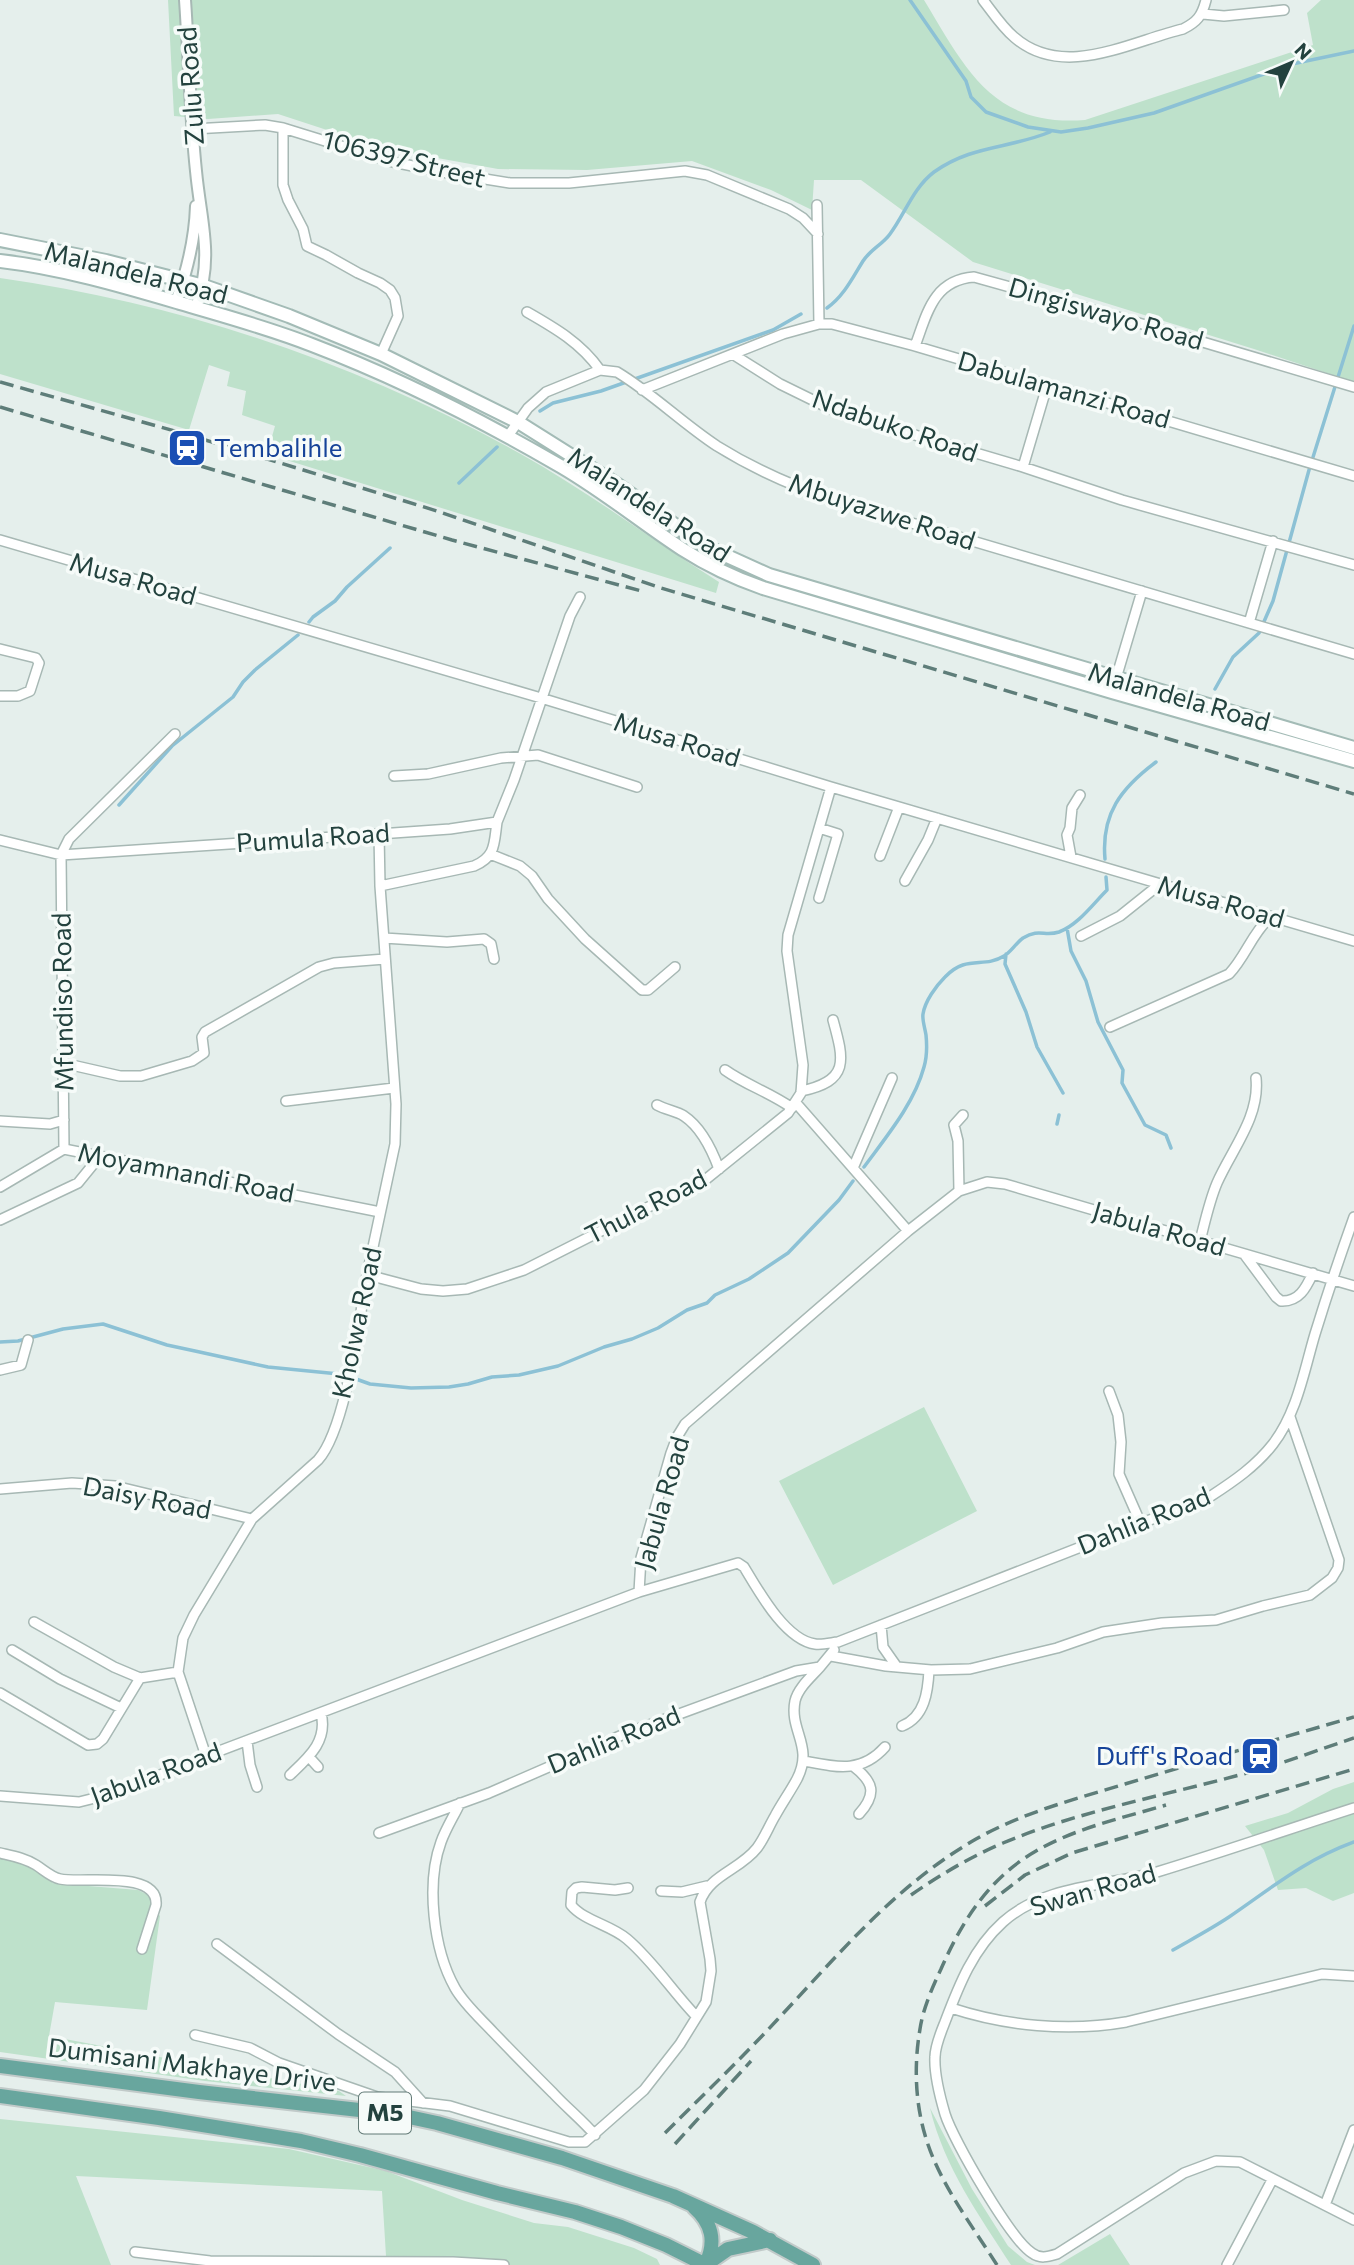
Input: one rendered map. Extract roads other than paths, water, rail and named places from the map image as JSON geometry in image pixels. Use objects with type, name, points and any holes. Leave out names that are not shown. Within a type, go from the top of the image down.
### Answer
[{"type":"main road","name":"Malandela Road","points":[[0,240],[106,261],[204,286],[289,316],[381,354],[518,422],[615,483],[690,537],[753,569],[1354,748]]},
{"type":"main road","name":"Malandela Road","points":[[0,261],[119,285],[253,324],[314,346],[435,399],[508,436],[590,484],[683,550],[746,582],[1112,692],[1354,761]]},
{"type":"main road","name":"Dumisani Makhaye Drive","points":[[0,2066],[395,2114],[437,2123],[562,2158],[657,2190],[770,2240],[813,2265]]},
{"type":"main road","name":"Dumisani Makhaye Drive","points":[[0,2096],[301,2141],[360,2155],[609,2223],[706,2265]]},
{"type":"main road","points":[[690,2204],[703,2217],[712,2239],[713,2245],[706,2265]]},
{"type":"main road","points":[[706,2265],[728,2249],[770,2240]]},
{"type":"street","name":"Zulu Road","points":[[185,0],[196,171],[206,241],[204,286],[196,308]]},
{"type":"street","points":[[983,0],[1020,42],[1042,54],[1066,58],[1084,57],[1183,29],[1194,24],[1203,14],[1206,0]]},
{"type":"street","points":[[1203,14],[1224,16],[1284,10]]},
{"type":"street","name":"106397 Street","points":[[193,129],[265,125],[283,128],[393,162],[510,183],[569,183],[685,171],[707,175],[789,209],[803,218],[818,234]]},
{"type":"street","name":"106397 Street","points":[[283,128],[283,186],[303,229],[307,246],[380,282],[395,298],[398,316],[381,354]]},
{"type":"street","name":"Zulu Road","points":[[176,302],[194,229],[196,171]]},
{"type":"street","points":[[817,205],[819,324]]},
{"type":"street","name":"Dingiswayo Road","points":[[915,346],[935,297],[953,281],[974,277],[1354,387]]},
{"type":"street","points":[[527,312],[580,346],[600,370]]},
{"type":"street","name":"Dabulamanzi Road","points":[[642,390],[783,334],[819,324],[844,327],[1354,477]]},
{"type":"street","name":"Ndabuko Road","points":[[734,355],[780,384],[837,412],[1023,467],[1122,500],[1354,565]]},
{"type":"street","points":[[508,436],[528,408],[547,391],[600,370],[617,372],[642,390]]},
{"type":"street","points":[[1023,467],[1046,386]]},
{"type":"street","name":"Mbuyazwe Road","points":[[642,390],[715,444],[760,471],[798,488],[1354,654]]},
{"type":"street","name":"Musa Road","points":[[0,540],[541,698],[831,787],[1354,941]]},
{"type":"street","points":[[1258,625],[1278,542]]},
{"type":"street","points":[[1112,692],[1142,591]]},
{"type":"street","points":[[380,886],[474,866],[491,854],[497,822],[570,617],[580,597]]},
{"type":"street","points":[[0,649],[36,658],[39,663],[30,691],[18,696],[0,696]]},
{"type":"street","points":[[61,855],[69,839],[175,734]]},
{"type":"street","points":[[394,776],[428,774],[500,758],[538,755],[637,787]]},
{"type":"street","name":"Thula Road","points":[[368,1275],[421,1289],[443,1291],[467,1289],[524,1269],[705,1180],[794,1105],[801,1091],[803,1065],[787,951],[788,934],[831,787]]},
{"type":"street","points":[[1071,858],[1067,835],[1072,808],[1080,795]]},
{"type":"street","points":[[880,856],[899,807]]},
{"type":"street","points":[[905,881],[937,818]]},
{"type":"street","name":"Pumula Road","points":[[0,840],[61,855],[450,829],[497,822]]},
{"type":"street","points":[[819,828],[838,834],[819,898]]},
{"type":"street","name":"Kholwa Road","points":[[206,1756],[178,1672],[183,1638],[252,1519],[326,1452],[344,1396],[395,1144],[396,1104],[380,886],[379,834]]},
{"type":"street","points":[[491,854],[520,866],[532,876],[548,899],[588,942],[642,990],[648,990],[675,967]]},
{"type":"street","name":"Mfundiso Road","points":[[61,855],[64,1149]]},
{"type":"street","points":[[1081,936],[1120,916],[1160,884]]},
{"type":"street","points":[[1110,1027],[1229,974],[1238,964],[1256,930],[1270,917]]},
{"type":"street","points":[[384,938],[447,942],[484,939],[491,944],[494,959]]},
{"type":"street","points":[[63,1063],[120,1076],[134,1076],[192,1062],[204,1054],[202,1037],[205,1032],[318,967],[334,963],[386,959]]},
{"type":"street","points":[[801,1091],[828,1083],[837,1072],[842,1060],[833,1020]]},
{"type":"street","points":[[725,1070],[741,1081],[794,1105],[908,1231]]},
{"type":"street","points":[[853,1168],[892,1078]]},
{"type":"street","points":[[1200,1241],[1217,1183],[1254,1109],[1258,1093],[1256,1078]]},
{"type":"street","points":[[286,1101],[394,1088]]},
{"type":"street","points":[[657,1105],[690,1121],[707,1140],[719,1169]]},
{"type":"street","points":[[959,1191],[958,1142],[954,1125],[962,1115]]},
{"type":"street","points":[[0,1121],[50,1124],[64,1120]]},
{"type":"street","name":"Moyamnandi Road","points":[[0,1187],[64,1149],[380,1212]]},
{"type":"street","points":[[0,1220],[78,1183],[100,1156]]},
{"type":"street","name":"Jabula Road","points":[[0,1796],[79,1802],[119,1792],[206,1756],[639,1592],[642,1558],[671,1452],[685,1424],[908,1231],[959,1191],[987,1182],[1005,1184],[1354,1286]]},
{"type":"street","name":"Dahlia Road","points":[[639,1592],[738,1563],[744,1567],[769,1608],[793,1632],[816,1644],[838,1642],[1212,1496],[1238,1478],[1268,1451],[1290,1417],[1354,1217]]},
{"type":"street","points":[[1244,1254],[1281,1301],[1295,1299],[1306,1289],[1313,1273]]},
{"type":"street","points":[[0,1370],[21,1365],[28,1340]]},
{"type":"street","points":[[1109,1391],[1118,1415],[1121,1441],[1119,1475],[1141,1524]]},
{"type":"street","points":[[831,1656],[929,1670],[970,1669],[1057,1648],[1103,1632],[1162,1623],[1216,1620],[1310,1595],[1332,1578],[1339,1560],[1290,1417]]},
{"type":"street","name":"Daisy Road","points":[[0,1489],[72,1483],[115,1486],[252,1519]]},
{"type":"street","points":[[34,1622],[114,1667],[140,1678],[178,1672]]},
{"type":"street","points":[[881,1625],[883,1647],[897,1667]]},
{"type":"street","points":[[661,1891],[682,1892],[707,1886],[733,1870],[758,1847],[804,1761],[795,1701],[801,1689],[831,1656],[838,1642]]},
{"type":"street","points":[[12,1650],[60,1679],[121,1708]]},
{"type":"street","name":"Dahlia Road","points":[[380,1833],[489,1793],[622,1735],[796,1671],[820,1667]]},
{"type":"street","points":[[902,1726],[912,1721],[926,1700],[929,1670]]},
{"type":"street","points":[[0,1693],[88,1745],[97,1744],[103,1739],[140,1678]]},
{"type":"street","points":[[290,1775],[319,1743],[324,1724],[321,1713]]},
{"type":"street","points":[[247,1741],[250,1765],[257,1787]]},
{"type":"street","points":[[804,1761],[853,1766],[869,1762],[885,1747]]},
{"type":"street","points":[[309,1757],[318,1767]]},
{"type":"street","points":[[853,1766],[863,1773],[871,1790],[870,1802],[859,1814]]},
{"type":"street","points":[[460,1803],[441,1841],[434,1883],[433,1910],[448,1973],[456,1990],[486,2025],[595,2135]]},
{"type":"street","name":"Swan Road","points":[[1272,2180],[1240,2162],[1216,2161],[1200,2165],[1057,2254],[1044,2258],[1033,2254],[1023,2246],[990,2199],[946,2117],[934,2057],[971,1960],[1003,1921],[1026,1905],[1054,1895],[1155,1872],[1354,1808]]},
{"type":"street","points":[[0,1853],[23,1858],[58,1879],[93,1882],[127,1880],[153,1891],[157,1900],[142,1949]]},
{"type":"street","points":[[195,2035],[250,2048],[286,2066],[377,2097],[450,2106],[569,2142],[584,2142],[644,2090],[680,2045],[706,2002],[711,1971],[700,1902],[707,1886]]},
{"type":"street","points":[[628,1888],[615,1891],[576,1888],[572,1892],[571,1905],[576,1911],[610,1927],[627,1940],[696,2016]]},
{"type":"street","points":[[217,1944],[338,2034],[395,2072],[423,2103]]},
{"type":"street","points":[[951,2008],[1000,2022],[1098,2027],[1322,1974],[1354,1976]]},
{"type":"street","points":[[1325,2205],[1354,2130]]},
{"type":"street","points":[[1227,2265],[1272,2180],[1354,2220]]},
{"type":"street","points":[[135,2252],[210,2261],[453,2262],[504,2265]]},
{"type":"waterway","points":[[910,0],[966,81],[971,97],[986,112],[1028,127],[1061,132],[1154,113],[1292,64],[1354,51]]},
{"type":"waterway","points":[[827,308],[843,292],[866,257],[890,234],[915,193],[934,172],[948,163],[976,152],[1050,132]]},
{"type":"waterway","points":[[540,411],[553,403],[601,391],[773,330],[801,314]]},
{"type":"waterway","points":[[1215,689],[1233,657],[1259,633],[1273,601],[1309,470],[1354,326]]},
{"type":"waterway","points":[[459,483],[497,447]]},
{"type":"waterway","points":[[309,622],[390,548]]},
{"type":"waterway","points":[[119,805],[172,746],[233,697],[255,670],[298,635]]},
{"type":"waterway","points":[[1105,859],[1106,829],[1116,803],[1123,792],[1156,762]]},
{"type":"waterway","points":[[864,1167],[914,1094],[925,1063],[924,1009],[938,985],[961,966],[989,962],[1004,956],[1029,935],[1066,929],[1107,890],[1106,877]]},
{"type":"waterway","points":[[1067,928],[1071,951],[1086,981],[1098,1022],[1123,1070],[1122,1083],[1145,1125],[1166,1135],[1171,1148]]},
{"type":"waterway","points":[[1006,954],[1005,964],[1026,1012],[1037,1047],[1063,1093]]},
{"type":"waterway","points":[[1057,1124],[1059,1115]]},
{"type":"waterway","points":[[356,1379],[370,1384],[411,1388],[449,1387],[558,1366],[632,1339],[658,1328],[687,1310],[707,1303],[715,1295],[749,1279],[788,1253],[839,1200],[853,1181]]},
{"type":"waterway","points":[[0,1342],[18,1341],[63,1329],[103,1324],[167,1345],[268,1367],[339,1374]]},
{"type":"waterway","points":[[1173,1950],[1304,1866],[1354,1842]]},
{"type":"railway","points":[[0,382],[189,435],[437,511],[661,588],[1354,794]]},
{"type":"railway","points":[[0,407],[452,540],[645,592]]},
{"type":"railway","points":[[665,2133],[894,1899],[947,1857],[976,1839],[1030,1814],[1068,1801],[1354,1717]]},
{"type":"railway","points":[[911,1895],[967,1860],[1032,1832],[1091,1813],[1285,1762],[1354,1738]]},
{"type":"railway","points":[[985,1906],[1025,1875],[1072,1853],[1354,1769]]},
{"type":"railway","points":[[997,2265],[947,2186],[925,2135],[917,2096],[917,2056],[921,2021],[928,1999],[958,1934],[979,1902],[1004,1874],[1036,1851],[1067,1836],[1166,1805]]},
{"type":"railway","points":[[675,2144],[751,2061]]},
{"type":"place","name":"Tembalihle","points":[[187,448]]},
{"type":"place","name":"Duff's Road","points":[[1260,1756]]}]
